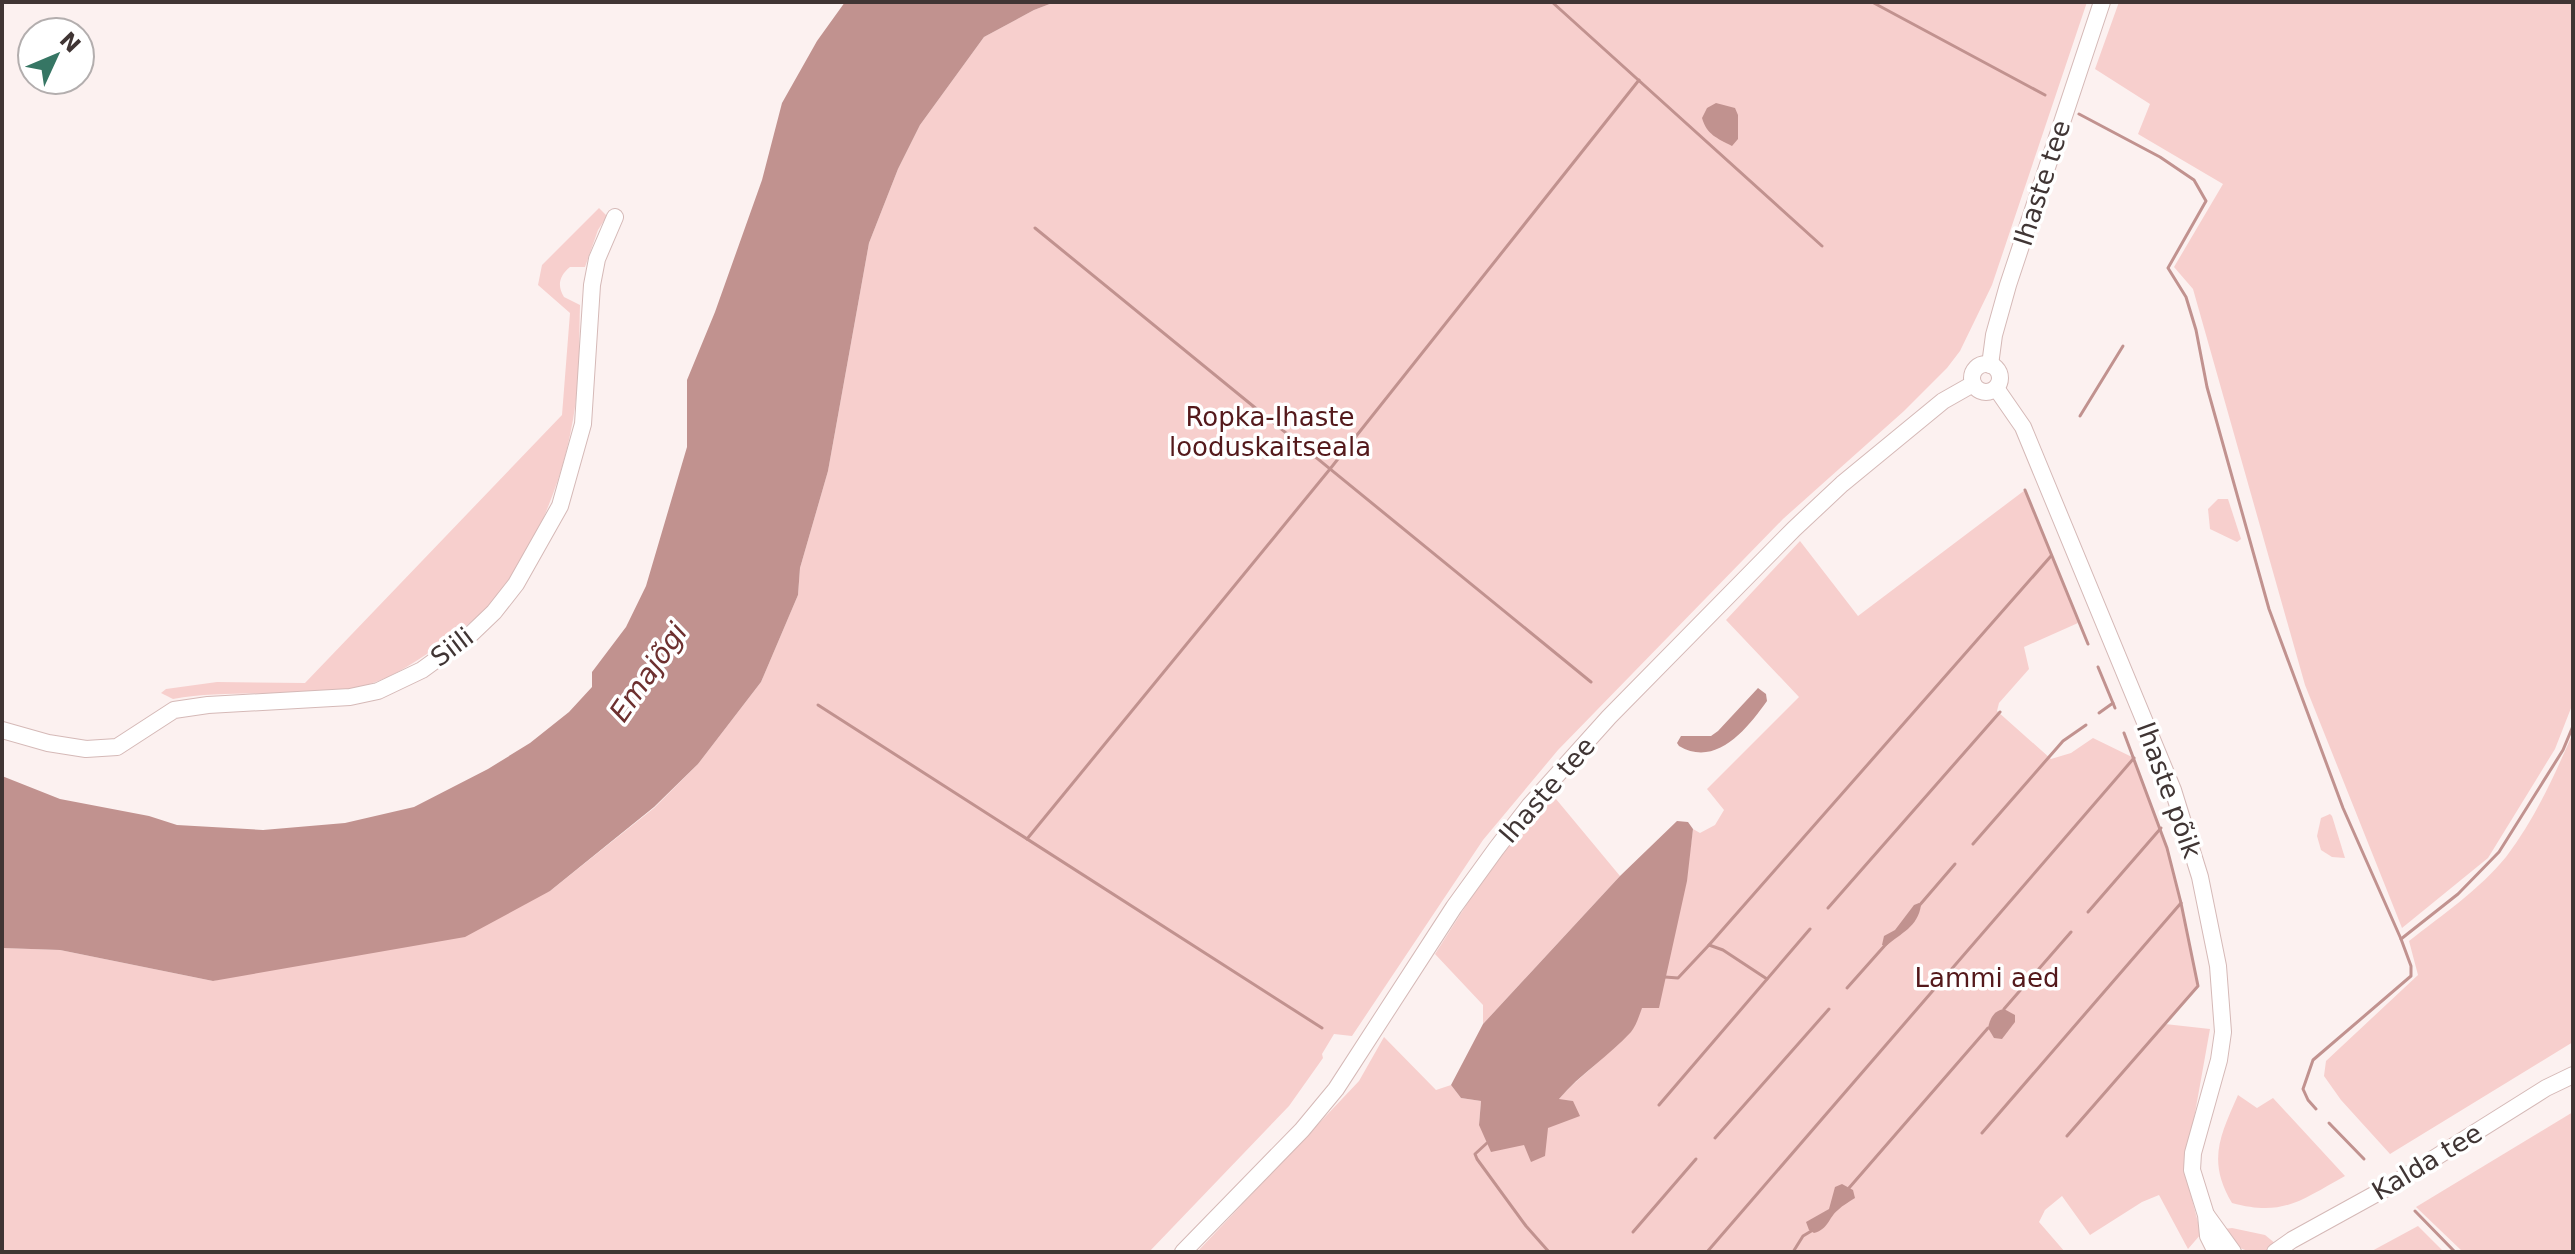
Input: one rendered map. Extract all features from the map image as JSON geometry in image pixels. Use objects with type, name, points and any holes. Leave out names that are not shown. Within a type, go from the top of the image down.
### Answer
[{"type":"street","name":"Ihaste tee","points":[[1990,365],[1994,335],[2008,285],[2102,2]]},
{"type":"street","name":"Siili","points":[[2,730],[48,743],[86,749],[117,747],[174,710],[208,705],[350,697],[378,691],[422,670],[470,635],[494,612],[516,584],[560,506],[583,424],[592,285],[597,259],[615,217]]},
{"type":"street","points":[[1981,365],[1990,365],[1999,374],[1996,388],[1983,392],[1973,384],[1974,371],[1981,365]]},
{"type":"street","name":"Ihaste tee","points":[[1183,1252],[1293,1140],[1336,1089],[1454,907],[1496,849],[1530,805],[1599,729],[1842,484],[1943,401],[1973,384]]},
{"type":"street","name":"Ihaste põik","points":[[1996,388],[2023,427],[2173,790],[2200,877],[2219,977],[2223,1032],[2216,1073],[2193,1153],[2195,1186],[2206,1215],[2208,1236],[2216,1252]]},
{"type":"street","name":"Kalda tee","points":[[2546,1088],[2573,1063]]},
{"type":"street","name":"Kalda tee","points":[[2275,1252],[2390,1186],[2546,1088],[2573,1075]]},
{"type":"street","name":"Ihaste põik","points":[[2206,1215],[2233,1252]]},
{"type":"street","name":"Kalda tee","points":[[2288,1252],[2306,1232]]},
{"type":"green space","name":"Ropka-Ihaste looduskaitseala","points":[[1055,2],[2087,2],[1992,285],[1960,351],[1904,411],[1783,519],[1558,750],[1483,840],[1352,1036],[1334,1034],[1322,1054],[1323,1058],[1289,1106],[1149,1252],[2,1252],[2,948],[60,950],[213,981],[550,891],[654,808],[698,764],[761,682],[798,595],[800,568],[828,471],[869,243],[898,169],[920,125],[984,37]]},
{"type":"green space","points":[[2119,2],[2573,2],[2573,703],[2555,749],[2488,858],[2402,928],[2305,685],[2193,289],[2174,267],[2223,184],[2138,134],[2150,104],[2095,69]]},
{"type":"green space","points":[[599,208],[607,216],[598,230],[585,267],[570,267],[560,281],[564,297],[580,305],[578,379],[568,446],[538,529],[525,555],[492,602],[466,626],[427,654],[377,682],[310,693],[218,694],[173,699],[161,693],[166,689],[217,682],[305,683],[562,415],[570,313],[538,285],[542,265]]},
{"type":"green space","name":"Lammi aed","points":[[2025,490],[2078,623],[2024,647],[2029,669],[1999,703],[1997,711],[2051,759],[2071,753],[2093,738],[2134,758],[2167,848],[2198,986],[2165,1024],[2210,1029],[2188,1152],[2187,1180],[2201,1234],[2188,1249],[2159,1195],[2142,1202],[2090,1235],[2062,1196],[2045,1210],[2039,1222],[2065,1252],[1197,1252],[1359,1081],[1384,1037],[1436,1090],[1451,1085],[1461,1098],[1481,1101],[1479,1125],[1548,1128],[1573,1101],[1558,1100],[1611,1049],[1645,1000],[1658,973],[1677,917],[1693,829],[1700,833],[1715,825],[1724,810],[1707,789],[1799,697],[1726,620],[1800,541],[1858,616]]},
{"type":"green space","points":[[2218,499],[2228,499],[2241,539],[2237,542],[2210,529],[2208,509]]},
{"type":"green space","points":[[2573,733],[2573,1042],[2390,1154],[2341,1100],[2324,1076],[2326,1061],[2418,975],[2409,941],[2472,891],[2506,857],[2535,812]]},
{"type":"green space","points":[[1551,793],[1620,876],[1483,1024],[1483,1005],[1435,954],[1481,882]]},
{"type":"green space","points":[[2330,814],[2345,858],[2332,857],[2321,850],[2317,836],[2321,818]]},
{"type":"green space","points":[[2238,1095],[2257,1108],[2273,1098],[2345,1176],[2292,1204],[2265,1208],[2232,1203],[2224,1188],[2218,1161],[2222,1136]]},
{"type":"green space","points":[[2573,1112],[2573,1252],[2463,1252],[2416,1207]]},
{"type":"green space","points":[[2418,1226],[2444,1252],[2370,1252]]},
{"type":"green space","points":[[2224,1229],[2265,1235],[2276,1244],[2267,1252],[2246,1250],[2237,1246]]},
{"type":"water","name":"Emajõgi","points":[[845,2],[1055,2],[984,37],[920,125],[898,169],[869,243],[828,471],[800,568],[798,595],[761,682],[698,764],[654,807],[550,891],[465,937],[213,981],[60,950],[2,948],[2,776],[60,799],[149,816],[177,825],[263,830],[345,823],[414,807],[488,769],[530,743],[569,712],[592,687],[592,672],[626,627],[646,586],[687,447],[687,380],[762,180],[782,103],[817,41]]},
{"type":"water","points":[[1716,103],[1735,108],[1738,115],[1738,139],[1732,146],[1713,135],[1704,124],[1702,118],[1707,108]]},
{"type":"water","points":[[1758,688],[1766,694],[1767,701],[1750,723],[1729,742],[1706,752],[1693,752],[1679,746],[1677,743],[1681,736],[1711,736],[1718,731]]},
{"type":"water","points":[[1677,821],[1688,822],[1693,829],[1687,881],[1659,1008],[1642,1008],[1631,1032],[1559,1099],[1573,1101],[1580,1116],[1548,1128],[1545,1156],[1531,1162],[1524,1145],[1491,1152],[1479,1125],[1481,1101],[1461,1098],[1451,1085],[1483,1024],[1620,876]]},
{"type":"water","points":[[1919,903],[1919,913],[1913,924],[1886,946],[1882,945],[1884,936],[1895,930],[1914,905]]},
{"type":"water","points":[[2004,1009],[2015,1015],[2015,1022],[2002,1039],[1994,1038],[1988,1028],[1990,1022],[1995,1014]]},
{"type":"water","points":[[1842,1184],[1853,1190],[1855,1198],[1835,1213],[1823,1229],[1814,1233],[1809,1230],[1806,1222],[1829,1209],[1835,1187]]},
{"type":"waterway","points":[[1552,2],[1822,246]]},
{"type":"waterway","points":[[1872,2],[2045,95]]},
{"type":"waterway","points":[[1027,839],[1330,469],[1639,80]]},
{"type":"waterway","points":[[2079,114],[2160,157],[2194,180],[2206,201],[2168,268],[2186,297],[2196,330],[2207,387],[2269,609],[2343,808],[2401,939]]},
{"type":"waterway","points":[[1035,228],[1591,682]]},
{"type":"waterway","points":[[2080,416],[2123,346]]},
{"type":"waterway","points":[[2025,490],[2088,644]]},
{"type":"waterway","points":[[1709,945],[2051,556]]},
{"type":"waterway","points":[[2098,667],[2115,708]]},
{"type":"waterway","points":[[2099,713],[2113,703]]},
{"type":"waterway","points":[[818,705],[1322,1028]]},
{"type":"waterway","points":[[1828,908],[2000,712]]},
{"type":"waterway","points":[[1973,844],[2063,741],[2086,725]]},
{"type":"waterway","points":[[2316,1109],[2303,1089],[2313,1060],[2411,976],[2411,966],[2401,939],[2458,894],[2499,852],[2563,750],[2573,726]]},
{"type":"waterway","points":[[2067,1136],[2198,986],[2167,848],[2124,733]]},
{"type":"waterway","points":[[1707,1252],[2134,758]]},
{"type":"waterway","points":[[2088,912],[2161,828]]},
{"type":"waterway","points":[[1918,907],[1955,864]]},
{"type":"waterway","points":[[1982,1133],[2181,903]]},
{"type":"waterway","points":[[1659,1105],[1810,929]]},
{"type":"waterway","points":[[2004,1009],[2071,932]]},
{"type":"waterway","points":[[1847,988],[1887,943]]},
{"type":"waterway","points":[[1665,977],[1678,978],[1709,945],[1723,950],[1767,979]]},
{"type":"waterway","points":[[1715,1138],[1829,1009]]},
{"type":"waterway","points":[[1849,1188],[1988,1028]]},
{"type":"waterway","points":[[2329,1123],[2364,1159]]},
{"type":"waterway","points":[[1487,1143],[1475,1154],[1477,1159],[1549,1252]]},
{"type":"waterway","points":[[1633,1232],[1696,1159]]},
{"type":"waterway","points":[[2415,1211],[2455,1252]]},
{"type":"waterway","points":[[1793,1252],[1803,1236],[1813,1230]]}]
